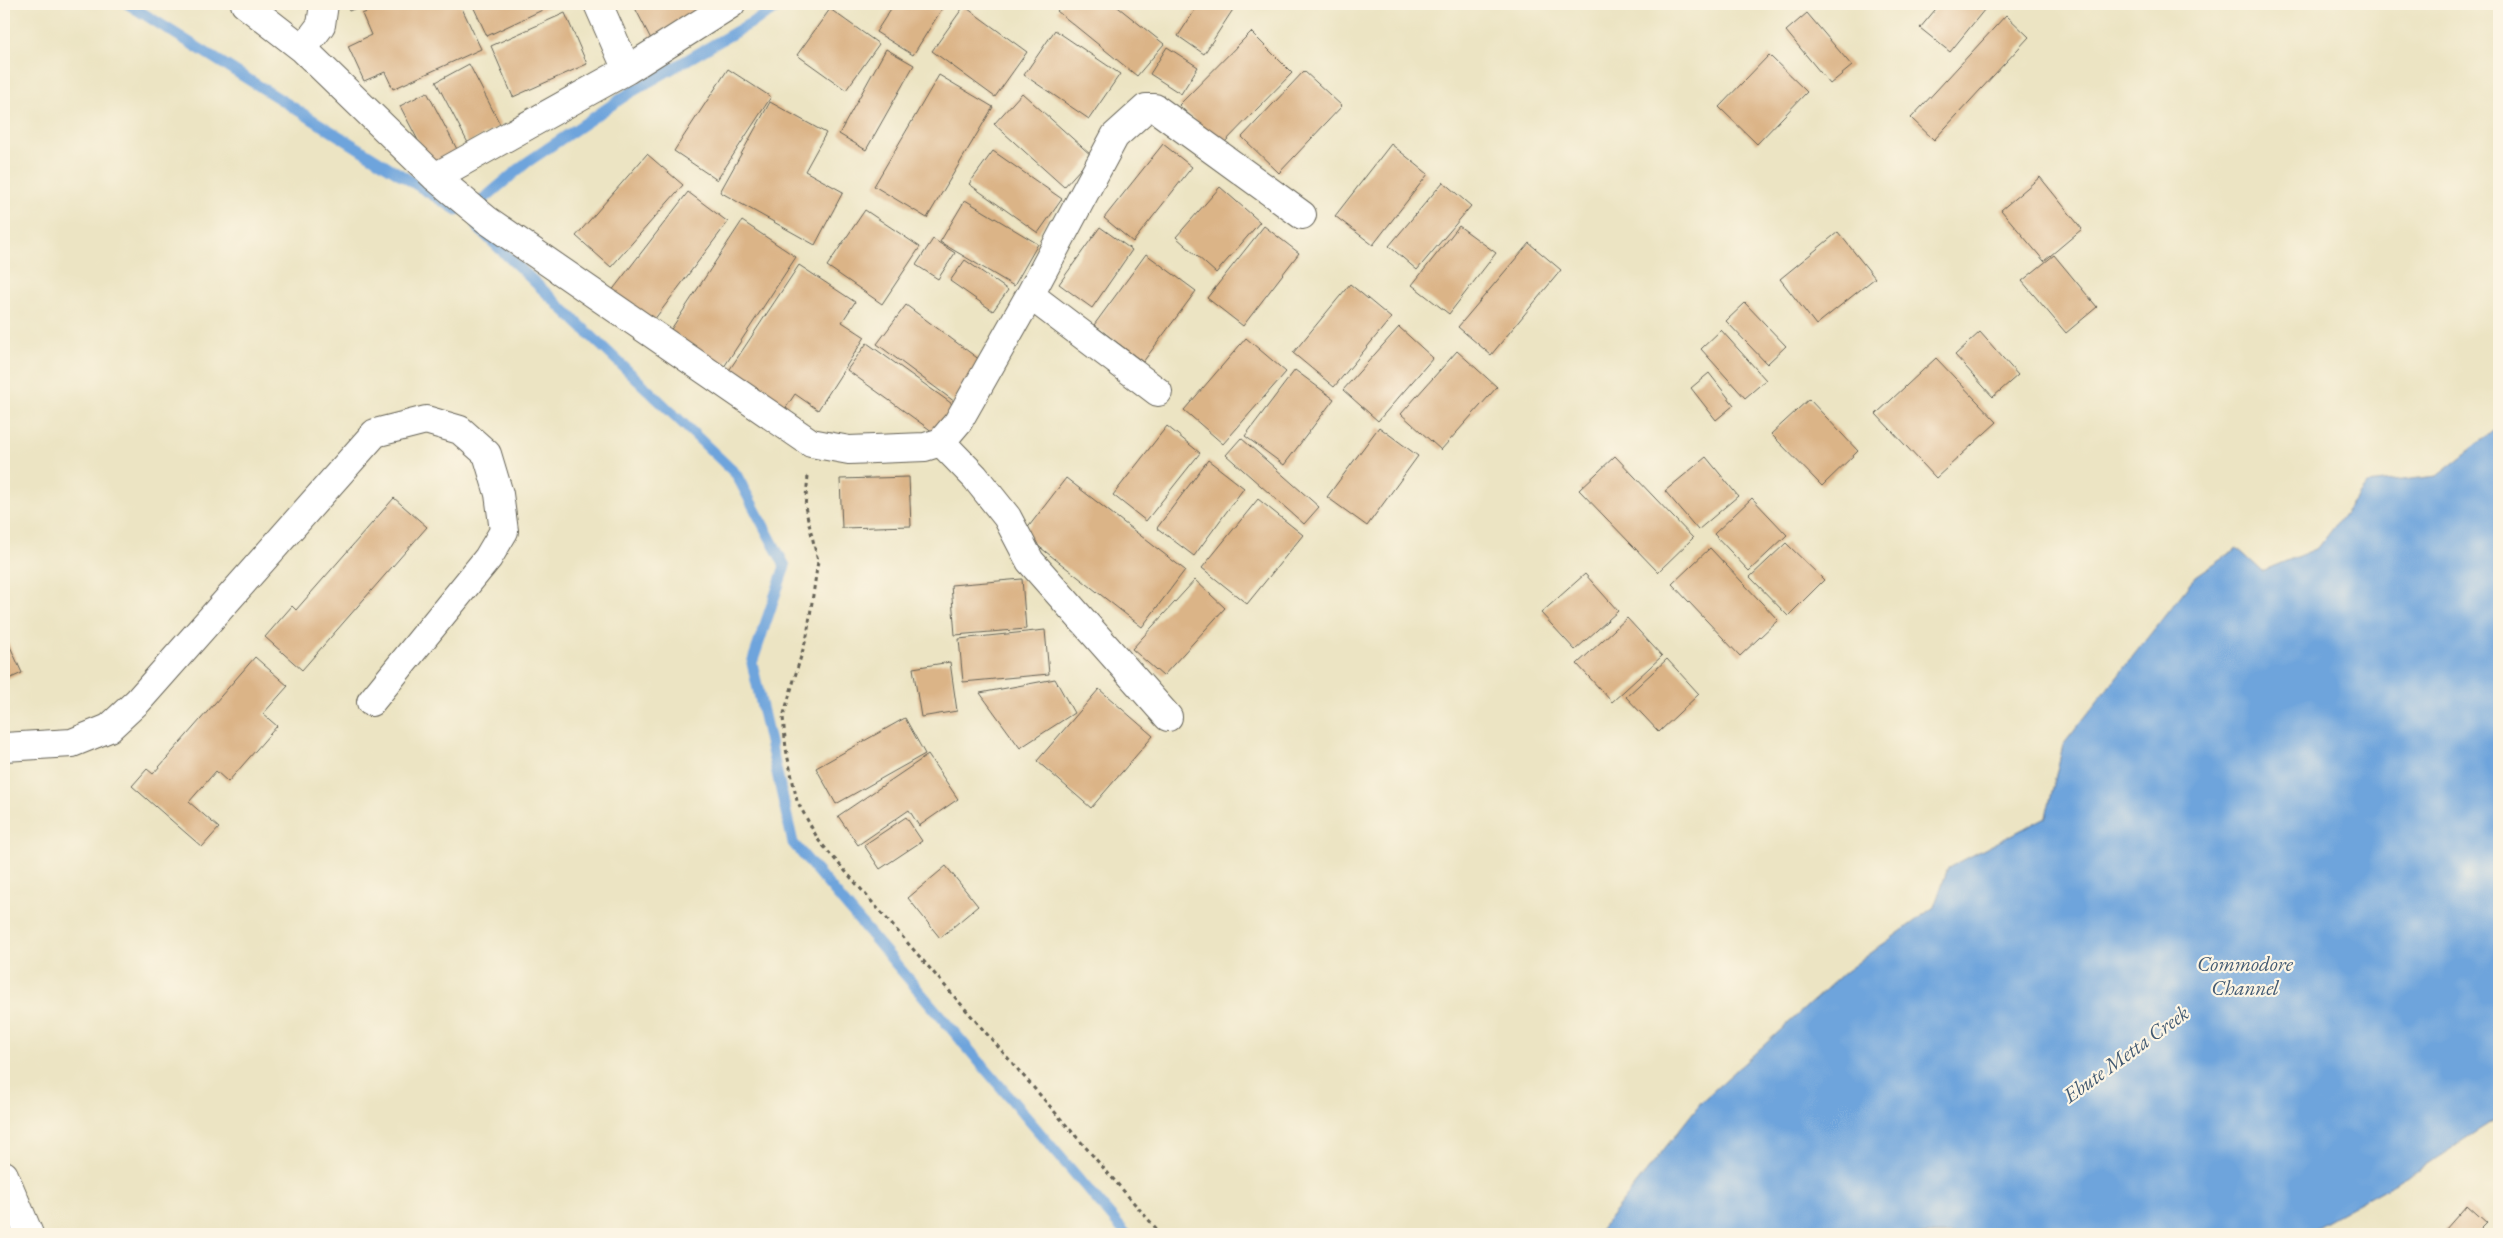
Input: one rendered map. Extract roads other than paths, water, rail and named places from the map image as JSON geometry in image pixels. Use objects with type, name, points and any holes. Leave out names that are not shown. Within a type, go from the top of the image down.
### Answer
[{"type":"street","points":[[245,4],[303,49],[435,177],[487,220],[811,443],[849,450],[925,447],[940,442],[958,422],[1030,295],[1115,136],[1146,108],[1155,108],[1302,215]]},
{"type":"street","points":[[303,49],[320,25],[324,4]]},
{"type":"street","points":[[598,4],[626,70]]},
{"type":"street","points":[[435,177],[626,70],[731,4]]},
{"type":"street","points":[[1030,295],[1158,392]]},
{"type":"street","points":[[4,747],[72,743],[109,728],[138,701],[375,433],[426,420],[460,430],[487,454],[499,494],[504,531],[488,558],[371,702]]},
{"type":"street","points":[[940,442],[975,477],[1007,517],[1030,560],[1168,717]]},
{"type":"street","points":[[4,1175],[29,1234]]},
{"type":"water","name":"Commodore Channel","points":[[2499,427],[2499,1118],[2415,1172],[2316,1227],[2310,1234],[1597,1234],[1702,1101],[1845,972],[1934,907],[1948,868],[2046,817],[2063,745],[2196,576],[2237,548],[2262,571],[2318,548],[2367,484],[2437,476]]},
{"type":"waterway","points":[[128,4],[457,210]]},
{"type":"waterway","points":[[473,208],[526,163],[628,94],[784,4]]},
{"type":"waterway","points":[[477,227],[736,474],[785,566],[752,663],[793,843],[1126,1234]]},
{"type":"water label","name":"Ebute Metta Creek","points":[[2126,1054]]}]
